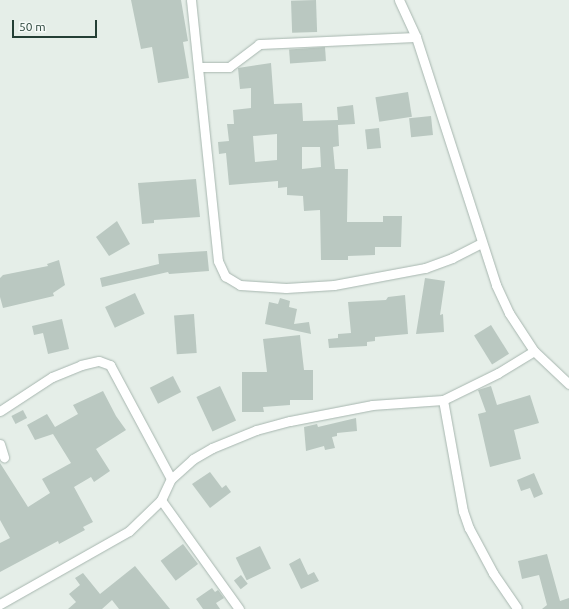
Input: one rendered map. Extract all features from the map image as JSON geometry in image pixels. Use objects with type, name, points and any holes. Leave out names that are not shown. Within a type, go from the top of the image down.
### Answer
[{"type":"street","points":[[201,0],[191,1],[218,261],[225,276],[240,285],[286,288],[334,286],[425,268],[452,258],[481,243]]},
{"type":"street","points":[[399,0],[416,37],[481,243],[509,313],[534,351],[569,384]]},
{"type":"street","points":[[198,67],[229,67],[245,57],[252,48],[264,43],[416,37]]},
{"type":"street","points":[[0,604],[129,530],[161,500],[171,479],[193,459],[212,448],[256,430],[372,405],[443,400],[498,373],[534,351]]},
{"type":"street","points":[[0,411],[52,378],[93,363],[110,365],[171,479]]},
{"type":"street","points":[[443,400],[463,510],[469,528],[493,573],[517,608]]},
{"type":"street","points":[[0,444],[4,457]]},
{"type":"street","points":[[161,500],[239,609]]},
{"type":"building","points":[[131,0],[181,0],[188,41],[183,42],[189,78],[158,83],[152,47],[141,49]]},
{"type":"building","points":[[316,0],[317,32],[292,33],[291,1]]},
{"type":"building","points":[[325,47],[326,61],[290,63],[289,50]]},
{"type":"building","points":[[271,63],[274,104],[302,103],[303,121],[338,120],[337,107],[353,105],[355,124],[338,125],[339,146],[333,147],[335,169],[348,169],[347,222],[383,222],[383,216],[402,216],[401,247],[375,247],[375,255],[348,256],[348,260],[321,260],[320,210],[304,211],[303,196],[287,195],[287,187],[278,188],[278,181],[229,185],[226,153],[219,154],[218,142],[229,141],[227,124],[234,124],[233,110],[251,108],[251,88],[240,89],[238,68]],"holes":[[[277,134],[277,160],[255,162],[253,136]],[[302,147],[320,147],[321,167],[302,169]]]},
{"type":"building","points":[[408,92],[412,117],[379,122],[375,97]]},
{"type":"building","points":[[431,116],[433,135],[411,137],[409,118]]},
{"type":"building","points":[[379,128],[381,148],[367,149],[365,129]]},
{"type":"building","points":[[196,179],[200,217],[154,220],[154,223],[142,224],[138,183]]},
{"type":"building","points":[[117,221],[130,244],[109,256],[96,237]]},
{"type":"building","points":[[207,251],[209,271],[169,274],[168,272],[102,287],[100,278],[159,264],[158,254]]},
{"type":"building","points":[[59,260],[65,285],[53,293],[54,296],[3,308],[0,297],[0,278],[3,275],[48,266],[47,264]]},
{"type":"building","points":[[425,278],[445,281],[440,315],[443,314],[444,332],[416,334]]},
{"type":"building","points":[[135,293],[145,314],[115,328],[105,307]]},
{"type":"building","points":[[405,295],[408,334],[375,337],[375,341],[367,342],[367,346],[329,348],[328,339],[338,338],[338,334],[351,333],[348,302],[386,300],[388,297]]},
{"type":"building","points":[[280,298],[290,301],[289,307],[297,309],[294,324],[309,322],[311,334],[265,324],[269,302],[278,304]]},
{"type":"building","points":[[194,314],[197,353],[177,354],[174,315]]},
{"type":"building","points":[[62,319],[69,349],[48,354],[43,333],[34,335],[32,326]]},
{"type":"building","points":[[491,325],[509,354],[492,364],[474,336]]},
{"type":"building","points":[[300,335],[304,370],[313,370],[313,400],[290,400],[290,405],[263,407],[264,412],[242,412],[242,372],[267,372],[263,339]]},
{"type":"building","points":[[173,376],[181,392],[158,404],[150,388]]},
{"type":"building","points":[[220,386],[236,420],[212,431],[196,397]]},
{"type":"building","points":[[491,386],[497,405],[530,395],[539,423],[514,430],[521,459],[490,467],[478,414],[486,412],[478,390]]},
{"type":"building","points":[[103,391],[116,416],[126,430],[96,449],[110,471],[94,482],[91,477],[74,487],[93,522],[83,527],[85,530],[59,544],[58,541],[0,572],[0,543],[10,538],[0,520],[0,463],[28,507],[50,493],[42,479],[71,463],[53,434],[35,440],[27,425],[47,414],[55,427],[78,414],[73,405]]},
{"type":"building","points":[[23,410],[27,418],[16,424],[11,416]]},
{"type":"building","points":[[356,418],[357,431],[337,433],[337,436],[332,437],[335,448],[325,450],[324,446],[306,451],[304,427],[317,424],[318,427]]},
{"type":"building","points":[[210,472],[222,488],[226,485],[231,492],[210,508],[192,484]]},
{"type":"building","points":[[534,473],[543,494],[534,498],[530,488],[521,491],[517,480]]},
{"type":"building","points":[[183,544],[198,564],[176,581],[161,561]]},
{"type":"building","points":[[260,546],[271,568],[247,580],[236,558]]},
{"type":"building","points":[[547,554],[560,601],[569,598],[569,609],[542,609],[547,605],[539,575],[522,579],[518,561]]},
{"type":"building","points":[[300,558],[308,575],[314,572],[319,581],[301,589],[289,564]]},
{"type":"building","points":[[135,566],[170,609],[119,609],[112,600],[102,609],[68,609],[76,602],[69,594],[80,585],[75,578],[83,573],[100,594]]},
{"type":"building","points":[[241,575],[248,584],[241,589],[234,581]]},
{"type":"building","points":[[212,588],[215,592],[218,590],[224,598],[216,603],[220,609],[203,609],[196,599]]}]
